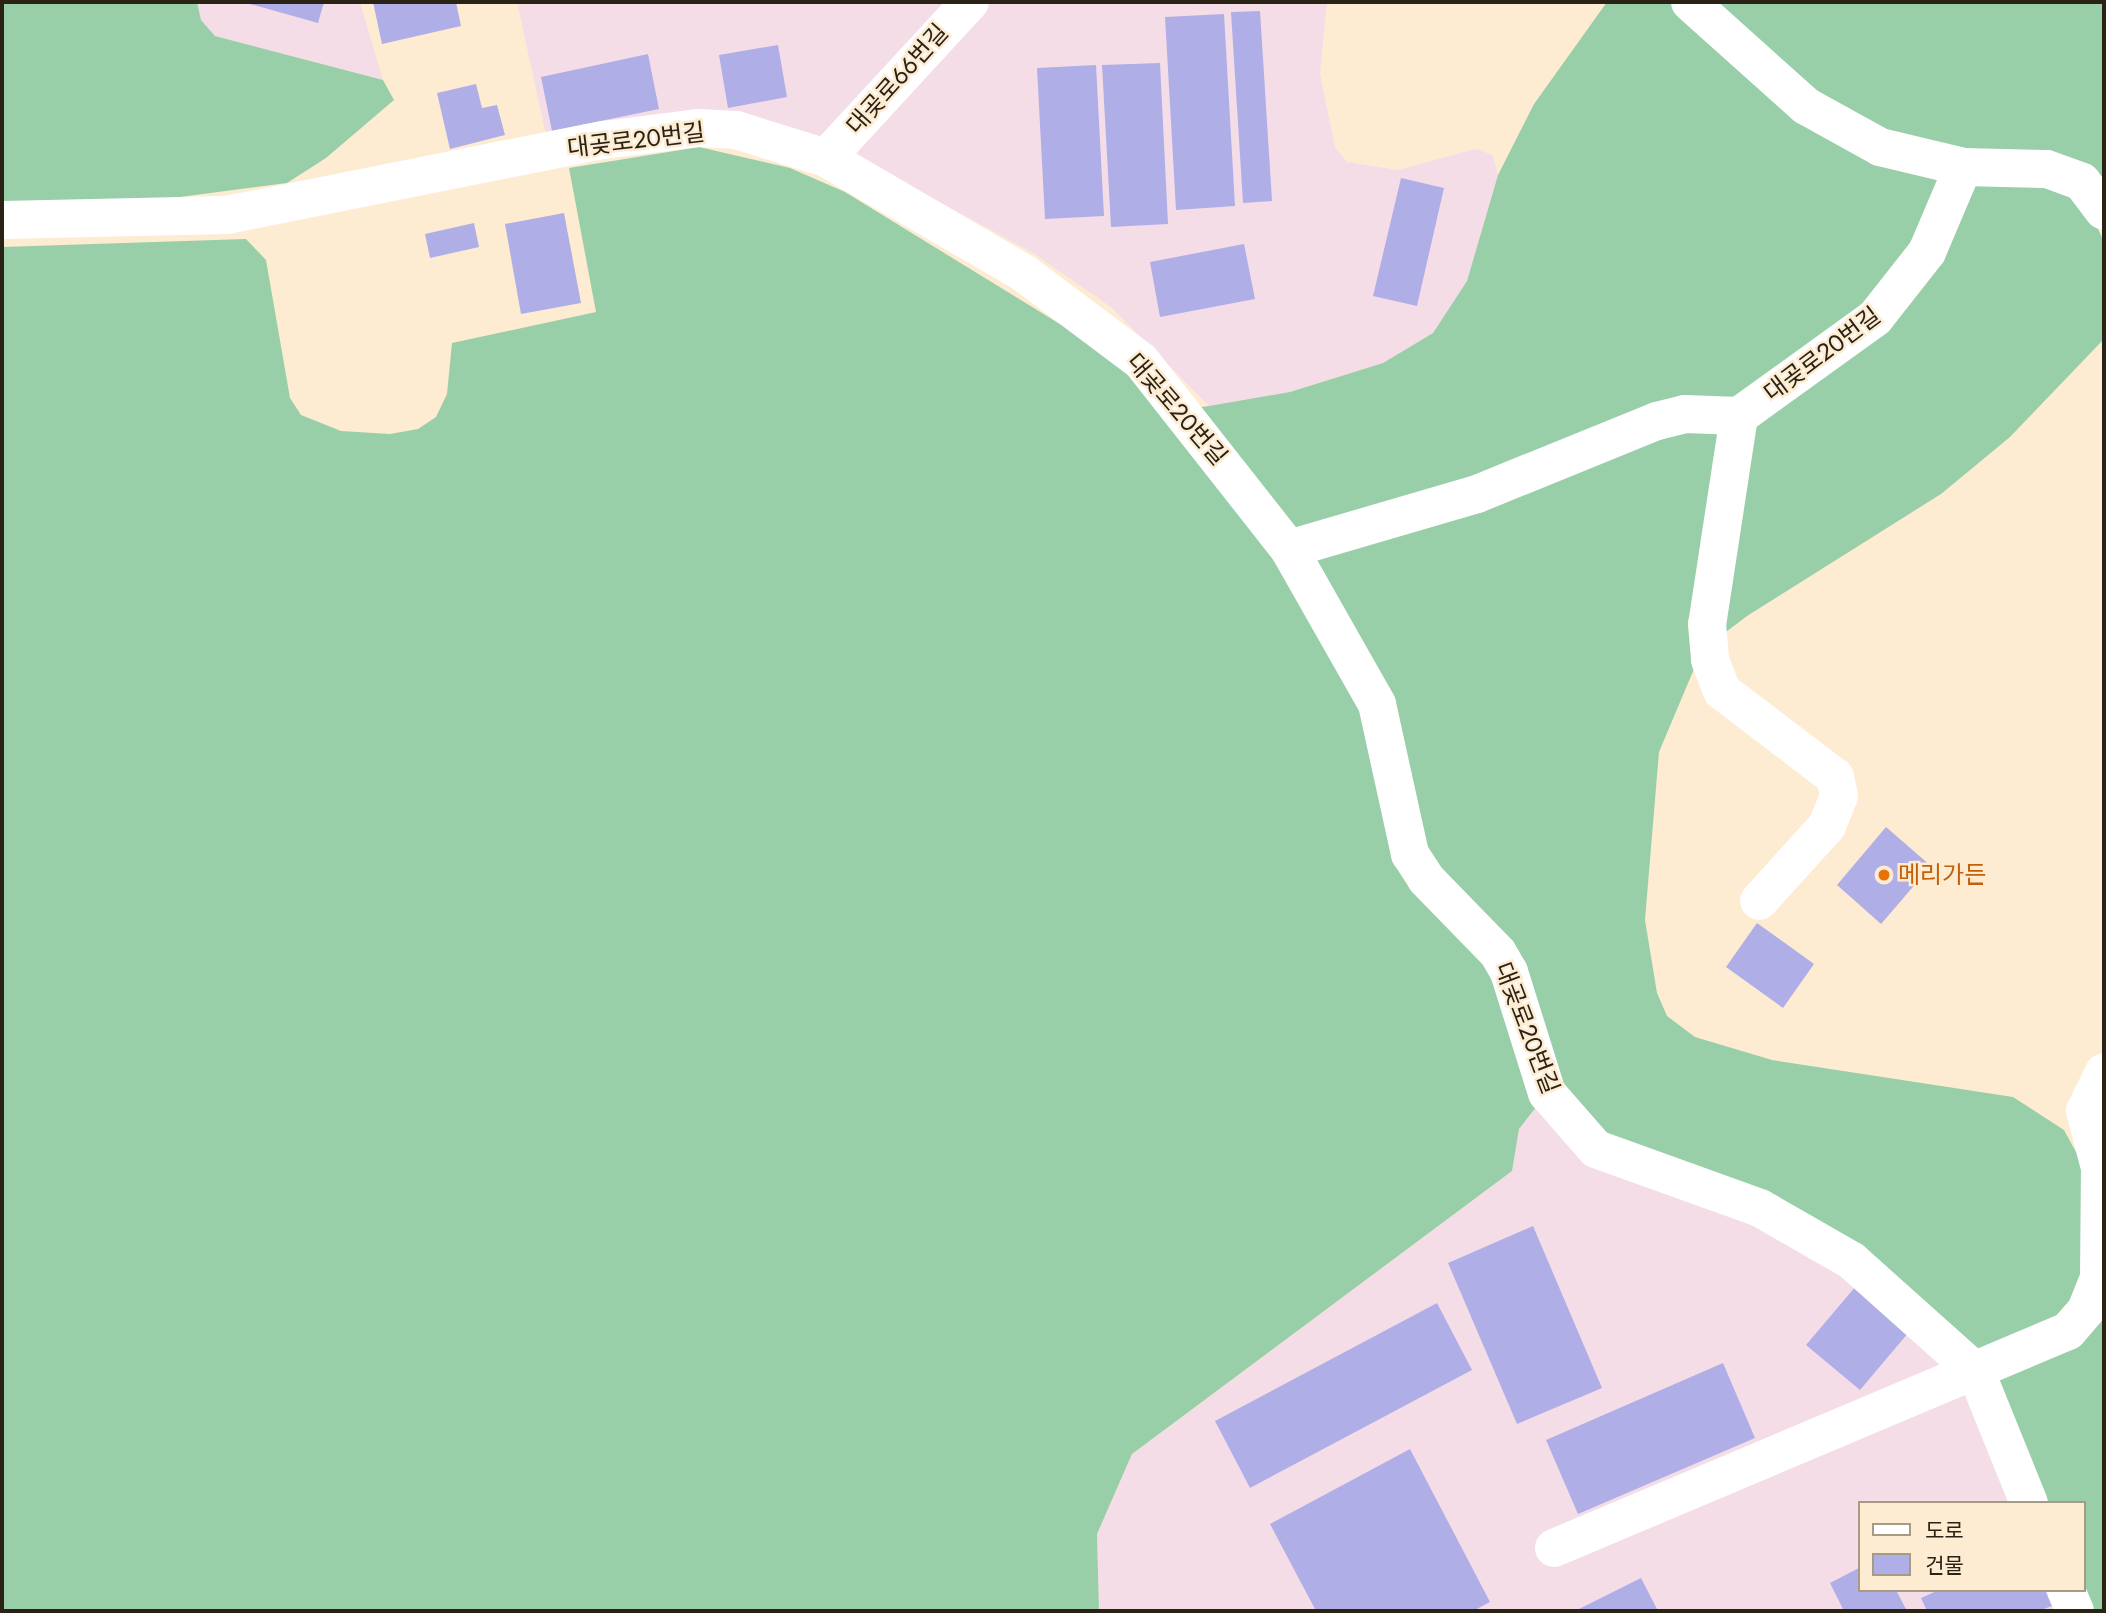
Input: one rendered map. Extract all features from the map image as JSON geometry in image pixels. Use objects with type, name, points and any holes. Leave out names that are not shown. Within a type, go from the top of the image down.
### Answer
[{"type":"street","name":"대곶로66번길","points":[[826,158],[970,2]]},
{"type":"street","points":[[1690,2],[1806,106],[1880,147],[1963,167],[2047,169],[2082,182],[2104,211]]},
{"type":"street","name":"대곶로20번길","points":[[2,220],[227,215],[604,140],[699,128],[736,130],[826,158],[1015,267],[1112,336],[1180,404],[1289,550],[1377,704],[1410,854],[1426,880],[1498,953],[1509,972],[1547,1093],[1596,1149],[1760,1208],[1852,1261],[1976,1372],[2028,1501]]},
{"type":"street","name":"대곶로20번길","points":[[1289,550],[1477,495],[1657,422],[1685,414],[1739,416],[1875,317],[1927,253],[1963,167]]},
{"type":"street","name":"대곶로20번길","points":[[1739,416],[1707,624],[1710,660],[1722,691],[1835,778],[1839,796],[1827,826],[1759,901]]},
{"type":"street","points":[[1554,1548],[2068,1331],[2090,1299],[2099,1278],[2100,1168],[2085,1111],[2104,1072]]},
{"type":"street","points":[[2067,1592],[2075,1611]]},
{"type":"shaded area","points":[[197,2],[360,2],[383,80],[215,36],[201,20]]},
{"type":"shaded area","points":[[517,2],[1327,2],[1320,74],[1335,147],[1347,162],[1398,170],[1475,149],[1493,155],[1498,175],[1467,281],[1433,333],[1383,363],[1290,392],[1209,406],[1111,307],[1033,253],[851,154],[547,140]]},
{"type":"shaded area","points":[[1547,1093],[1760,1208],[1976,1372],[2029,1501],[1857,1501],[1857,1592],[2068,1592],[2076,1611],[1099,1611],[1097,1534],[1132,1454],[1512,1171],[1518,1129]]},
{"type":"green space","points":[[2,2],[197,2],[201,20],[215,36],[383,80],[394,100],[326,158],[287,183],[157,200],[2,202]]},
{"type":"green space","points":[[1607,2],[2104,2],[2104,187],[2088,207],[2104,242],[2104,339],[2010,437],[1941,494],[1747,616],[1722,635],[1694,669],[1659,752],[1645,920],[1657,993],[1667,1016],[1695,1037],[1772,1060],[2013,1097],[2064,1130],[2082,1163],[2096,1304],[2104,1325],[2104,1611],[2076,1611],[2082,1592],[2085,1592],[2085,1501],[2029,1501],[1975,1372],[1852,1261],[1596,1149],[1547,1093],[1519,1129],[1512,1171],[1132,1454],[1097,1534],[1099,1611],[2,1611],[2,247],[246,239],[266,260],[290,398],[301,415],[341,431],[390,434],[418,429],[436,417],[447,394],[452,343],[596,312],[569,168],[699,147],[790,168],[845,192],[1063,326],[1124,369],[1168,411],[1290,392],[1383,363],[1433,333],[1467,281],[1498,175],[1534,104]]},
{"type":"building","points":[[243,2],[324,2],[318,23]]},
{"type":"building","points":[[373,2],[456,2],[461,26],[382,44]]},
{"type":"building","points":[[1260,11],[1272,201],[1243,203],[1231,12]]},
{"type":"building","points":[[1224,14],[1235,206],[1176,210],[1165,17]]},
{"type":"building","points":[[778,45],[787,97],[728,108],[719,55]]},
{"type":"building","points":[[648,54],[659,109],[552,131],[541,77]]},
{"type":"building","points":[[1160,63],[1168,224],[1111,227],[1102,65]]},
{"type":"building","points":[[1096,65],[1104,216],[1045,219],[1037,68]]},
{"type":"building","points":[[476,84],[482,108],[497,105],[505,135],[450,149],[437,93]]},
{"type":"building","points":[[1401,178],[1444,188],[1417,306],[1373,296]]},
{"type":"building","points":[[564,213],[581,303],[521,314],[505,224]]},
{"type":"building","points":[[474,223],[479,247],[430,258],[425,234]]},
{"type":"building","points":[[1244,244],[1255,299],[1160,317],[1150,262]]},
{"type":"building","name":"메리가든","points":[[1886,827],[1931,866],[1881,924],[1837,885]]},
{"type":"building","points":[[1757,923],[1814,964],[1783,1008],[1726,967]]},
{"type":"building","points":[[1533,1226],[1602,1388],[1517,1424],[1448,1263]]},
{"type":"building","points":[[1856,1286],[1909,1332],[1860,1390],[1806,1345]]},
{"type":"building","points":[[1437,1303],[1472,1370],[1250,1488],[1215,1421]]},
{"type":"building","points":[[1723,1363],[1755,1438],[1578,1514],[1546,1440]]},
{"type":"building","points":[[1410,1449],[1490,1602],[1473,1611],[1316,1611],[1270,1524]]},
{"type":"building","points":[[1857,1569],[1857,1592],[1897,1592],[1907,1611],[1844,1611],[1830,1583]]},
{"type":"building","points":[[1641,1578],[1658,1611],[1575,1611]]},
{"type":"building","points":[[1934,1592],[2046,1592],[2052,1606],[2038,1611],[1927,1611],[1921,1598]]},
{"type":"place","name":"메리가든","points":[[1884,875]]}]
